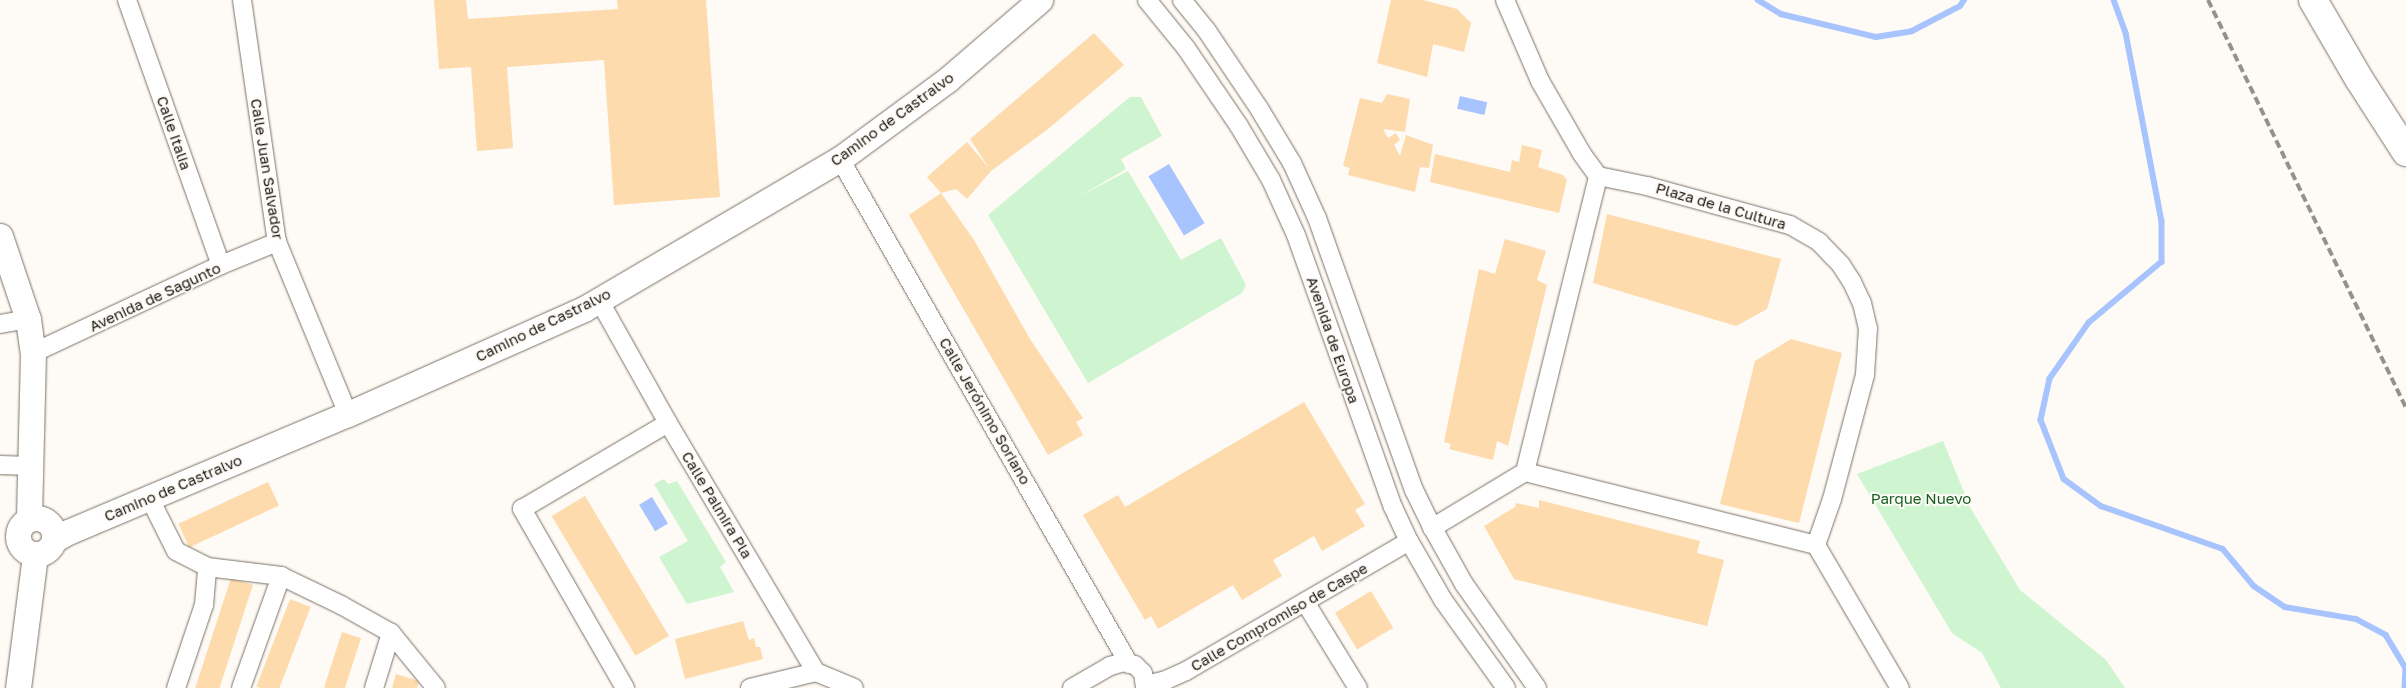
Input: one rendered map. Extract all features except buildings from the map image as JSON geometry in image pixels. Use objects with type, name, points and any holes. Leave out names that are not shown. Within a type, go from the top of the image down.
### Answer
[{"type":"highway","points":[[2313,0],[2359,80],[2406,152]]},
{"type":"street","name":"Calle Italia","points":[[127,0],[221,266]]},
{"type":"street","name":"Calle Juan Salvador","points":[[242,0],[277,242],[348,414]]},
{"type":"street","name":"Camino de Castralvo","points":[[44,548],[68,532],[348,414],[599,300],[840,159],[946,80],[1040,0]]},
{"type":"street","name":"Avenida de Europa","points":[[1147,0],[1191,56],[1239,126],[1271,180],[1296,235],[1393,507],[1409,541],[1443,600],[1506,688]]},
{"type":"street","name":"Avenida de Europa","points":[[1182,0],[1207,31],[1260,110],[1292,163],[1318,218],[1390,427],[1414,490],[1432,528],[1464,584],[1537,688]]},
{"type":"street","points":[[1432,528],[1525,472],[1598,176],[1582,154],[1540,81],[1505,0]]},
{"type":"street","name":"Calle Jerónimo Soriano","points":[[840,159],[1129,664],[1135,665],[1143,673],[1146,686]]},
{"type":"street","name":"Plaza de la Cultura","points":[[1598,176],[1647,186],[1790,225],[1819,242],[1841,266],[1852,282],[1862,302],[1868,328],[1865,375],[1832,499],[1816,545]]},
{"type":"street","points":[[0,236],[28,319],[33,353],[29,520],[20,527],[18,539],[24,550],[44,548],[18,688]]},
{"type":"street","name":"Avenida de Sagunto","points":[[33,353],[277,242]]},
{"type":"street","name":"Calle Palmira Pla","points":[[599,300],[668,424],[816,672]]},
{"type":"street","points":[[0,324],[28,319]]},
{"type":"street","points":[[625,688],[522,509],[668,424]]},
{"type":"street","points":[[0,465],[31,466]]},
{"type":"street","points":[[1525,472],[1816,545],[1900,688]]},
{"type":"street","points":[[149,497],[176,551],[207,567],[281,576],[341,605],[391,633],[436,688]]},
{"type":"street","name":"Calle Compromiso de Caspe","points":[[1146,686],[1166,680],[1186,670],[1409,541]]},
{"type":"street","points":[[176,688],[204,605],[207,567]]},
{"type":"street","points":[[242,688],[281,576]]},
{"type":"street","points":[[1305,602],[1358,688]]},
{"type":"street","points":[[374,688],[391,633]]},
{"type":"street","points":[[1072,688],[1110,666],[1124,662],[1129,664]]},
{"type":"street","points":[[750,688],[816,672],[854,688]]},
{"type":"green space","points":[[1130,97],[1141,97],[1162,136],[1121,159],[1126,169],[1080,196],[1128,171],[1181,260],[1221,238],[1246,285],[1242,293],[1088,383],[988,215]]},
{"type":"green space","name":"Parque Nuevo","points":[[1943,441],[1971,509],[2020,590],[2106,660],[2125,688],[2001,688],[1982,653],[1952,633],[1857,474]]},
{"type":"green space","points":[[664,479],[668,484],[677,481],[726,562],[720,567],[734,592],[687,604],[659,557],[688,541],[654,484]]},
{"type":"water","points":[[1460,96],[1487,102],[1484,115],[1457,109]]},
{"type":"water","points":[[1169,164],[1205,223],[1184,236],[1148,176]]},
{"type":"water","points":[[652,497],[668,524],[655,531],[639,505]]},
{"type":"waterway","points":[[1758,0],[1781,14],[1876,37],[1912,31],[1960,6],[1964,0]]},
{"type":"waterway","points":[[2114,0],[2126,33],[2162,221],[2162,262],[2089,323],[2050,379],[2041,420],[2064,479],[2101,506],[2223,549],[2254,586],[2285,607],[2356,619],[2386,635],[2406,668],[2405,688]]},
{"type":"railway","points":[[2208,0],[2406,408]]}]
